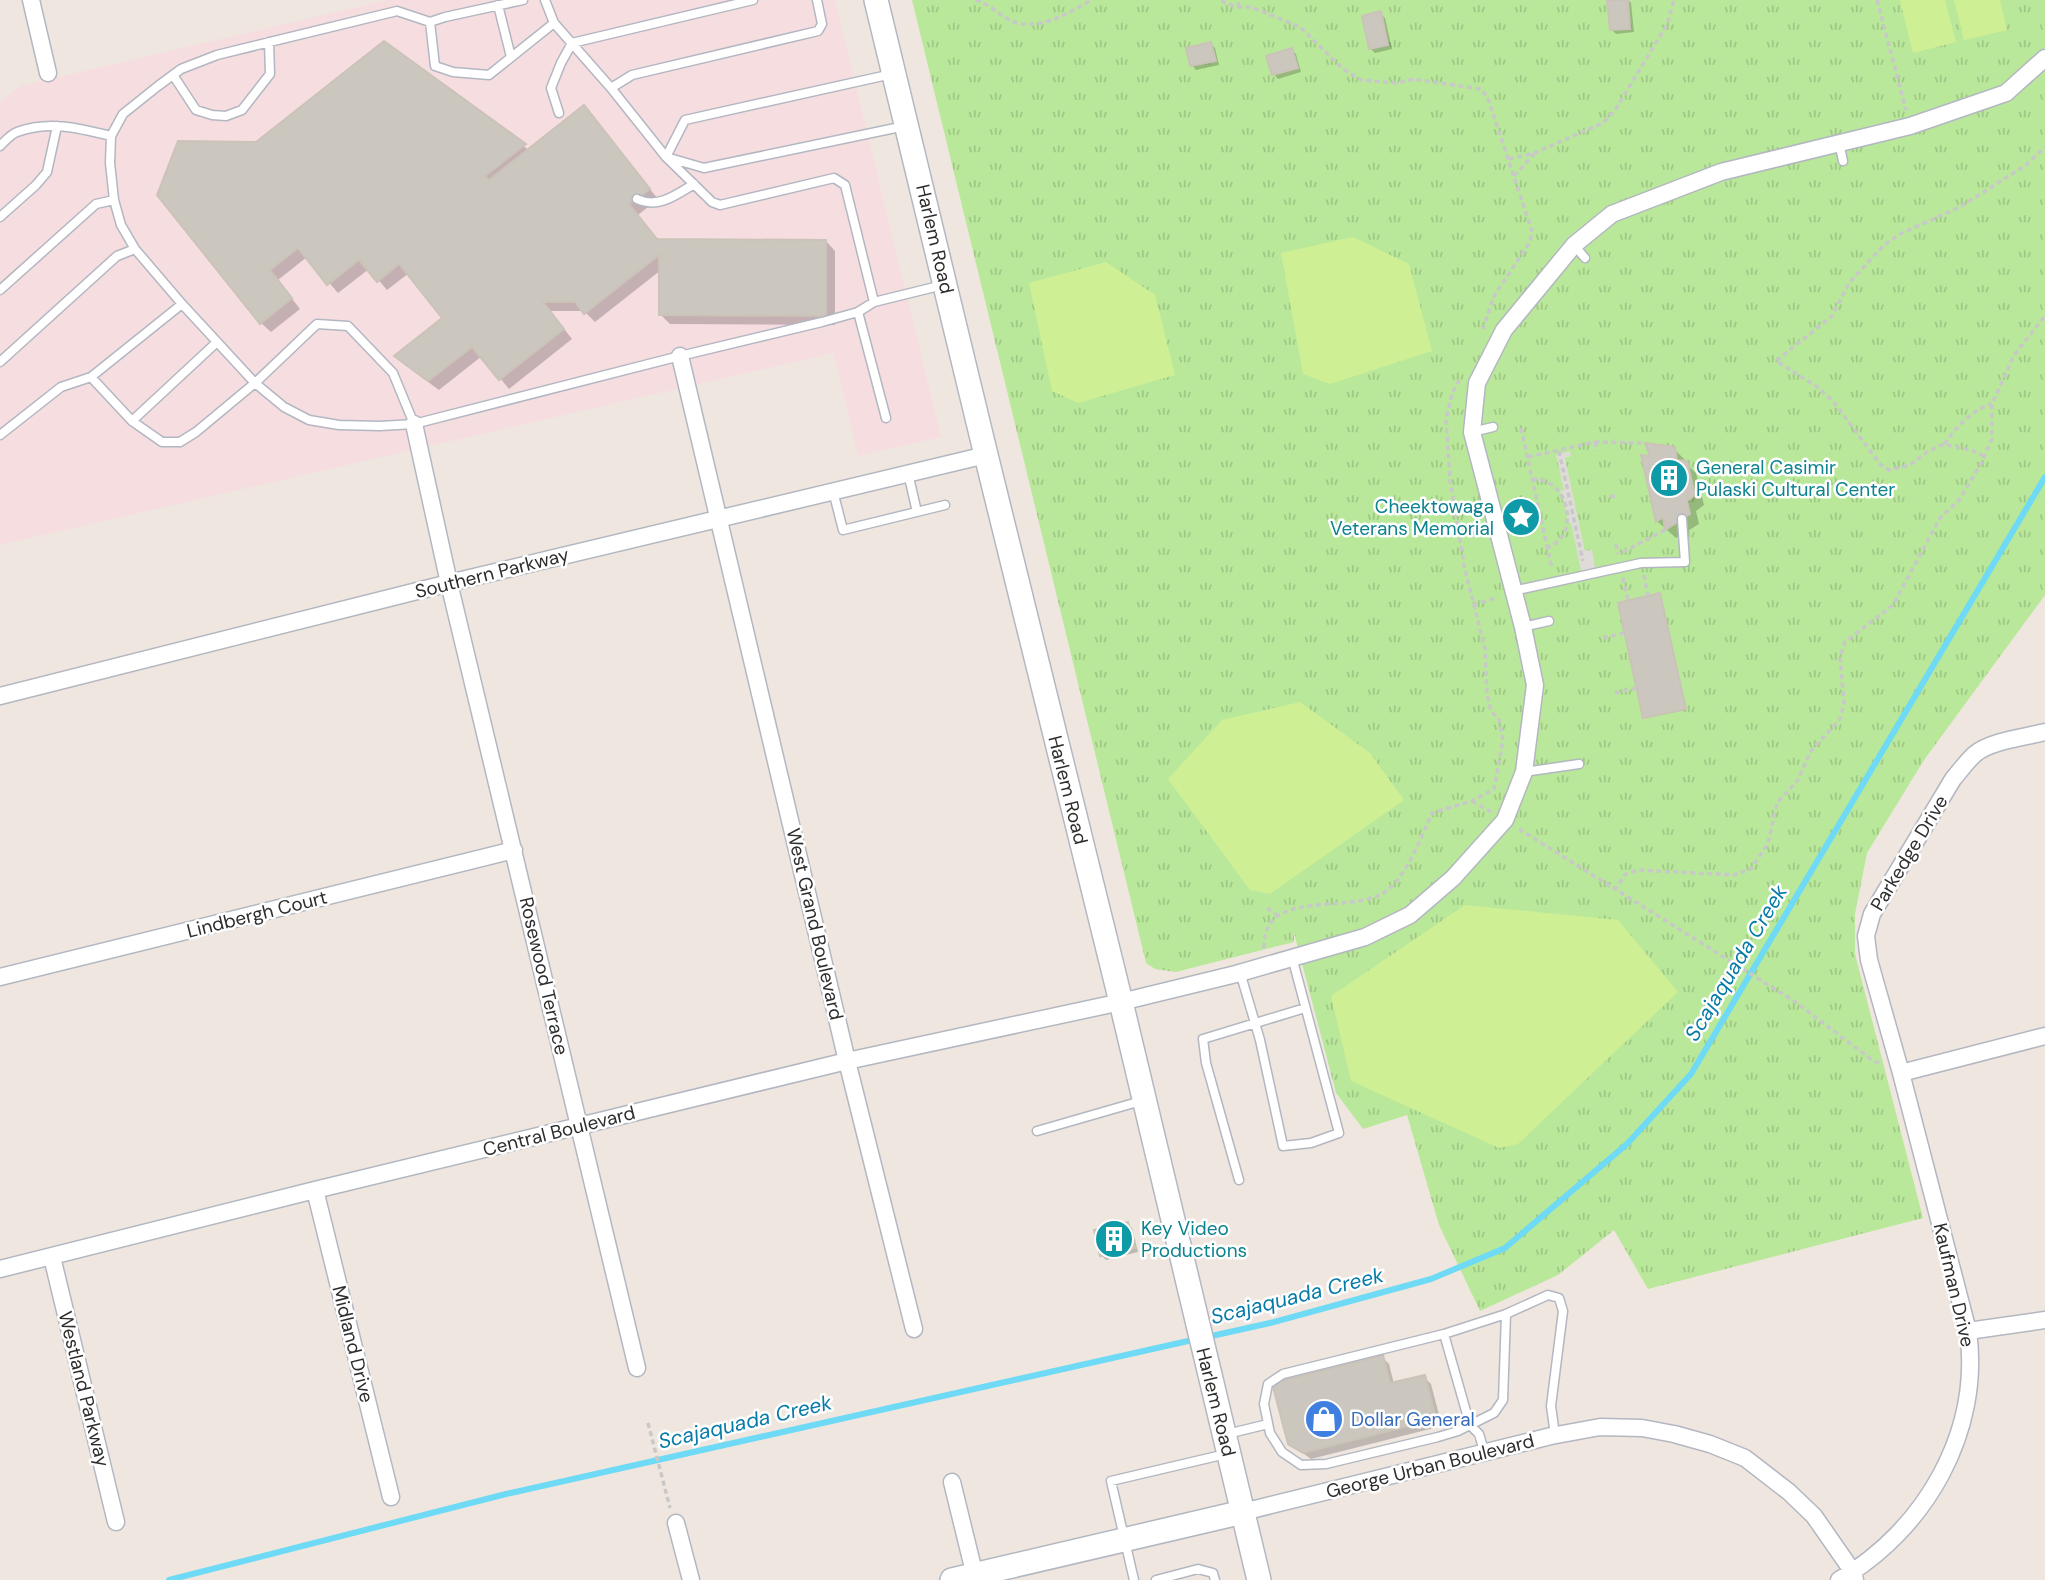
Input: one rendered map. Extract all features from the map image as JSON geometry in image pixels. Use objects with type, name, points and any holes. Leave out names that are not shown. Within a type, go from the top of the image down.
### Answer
[{"type":"main road","name":"Harlem Road","points":[[876,0],[1259,1580]]},
{"type":"main road","name":"George Urban Boulevard","points":[[952,1580],[975,1577],[1243,1512]]},
{"type":"street","points":[[31,0],[48,73]]},
{"type":"street","points":[[1505,820],[1524,772],[1535,685],[1523,627],[1472,432],[1477,383],[1504,330],[1579,252],[1610,209],[1720,167],[1910,126],[2006,93],[2045,58]]},
{"type":"street","name":"West Grand Boulevard","points":[[680,356],[847,1061],[914,1329]]},
{"type":"street","name":"Rosewood Terrace","points":[[414,424],[449,583],[638,1368]]},
{"type":"street","name":"Southern Parkway","points":[[0,696],[449,583],[986,455]]},
{"type":"street","name":"Parkedge Drive","points":[[1901,1073],[1869,960],[1866,936],[1872,914],[1953,779],[1972,757],[1977,752],[1995,745],[2045,732]]},
{"type":"street","name":"Central Boulevard","points":[[0,1269],[847,1061],[1121,1002],[1365,937],[1410,915],[1453,878],[1505,820]]},
{"type":"street","name":"Lindbergh Court","points":[[0,977],[514,850]]},
{"type":"street","points":[[1901,1073],[2045,1036]]},
{"type":"street","name":"Kaufman Drive","points":[[1849,1577],[1894,1539],[1937,1483],[1963,1417],[1969,1382],[1971,1355],[1968,1331],[1901,1073]]},
{"type":"street","name":"Midland Drive","points":[[315,1190],[391,1497]]},
{"type":"street","name":"Westland Parkway","points":[[52,1257],[117,1522]]},
{"type":"street","points":[[1968,1331],[2045,1320]]},
{"type":"street","name":"George Urban Boulevard","points":[[1243,1512],[1555,1435],[1600,1427],[1642,1427],[1710,1444],[1745,1458],[1789,1492],[1814,1516],[1849,1577]]},
{"type":"street","points":[[952,1482],[975,1577]]},
{"type":"street","points":[[673,1515],[691,1580]]},
{"type":"lane","points":[[523,0],[430,22],[397,11],[217,55],[181,69],[123,114],[111,136],[110,163],[114,200],[121,225],[135,248],[182,304],[255,383],[284,407],[309,420],[339,425],[414,424],[822,322],[858,312],[874,302],[946,285]]},
{"type":"lane","points":[[545,0],[554,23],[666,157],[712,202],[720,205],[834,178],[845,184],[874,302]]},
{"type":"lane","points":[[559,113],[551,88],[572,43],[753,0]]},
{"type":"lane","points":[[611,88],[632,75],[818,31],[822,24],[817,0]]},
{"type":"lane","points":[[498,5],[511,57]]},
{"type":"lane","points":[[430,22],[435,66],[453,72],[489,75],[554,23]]},
{"type":"lane","points":[[173,75],[197,110],[226,116],[242,110],[270,74],[269,42]]},
{"type":"lane","points":[[666,157],[685,120],[895,74]]},
{"type":"lane","points":[[0,146],[15,132],[46,125],[71,126],[111,136]]},
{"type":"lane","points":[[0,217],[47,172],[57,126]]},
{"type":"lane","points":[[666,157],[704,168],[908,126]]},
{"type":"lane","points":[[1839,143],[1843,161]]},
{"type":"lane","points":[[637,199],[647,204],[665,201],[694,184]]},
{"type":"lane","points":[[0,290],[96,204],[114,200]]},
{"type":"lane","points":[[0,362],[117,256],[135,248]]},
{"type":"lane","points":[[0,435],[61,387],[91,377],[182,304]]},
{"type":"lane","points":[[858,312],[886,418]]},
{"type":"lane","points":[[91,377],[132,421],[162,442],[180,442],[255,383],[317,324],[348,326],[393,373],[414,424]]},
{"type":"lane","points":[[132,421],[217,342]]},
{"type":"lane","points":[[1472,432],[1493,427]]},
{"type":"lane","points":[[908,473],[917,512]]},
{"type":"lane","points":[[833,491],[843,530],[945,505]]},
{"type":"lane","points":[[1513,591],[1641,563],[1685,562],[1682,519]]},
{"type":"lane","points":[[1523,627],[1549,621]]},
{"type":"lane","points":[[1524,772],[1579,764]]},
{"type":"lane","points":[[1240,972],[1283,1146],[1311,1143],[1339,1133],[1292,957]]},
{"type":"lane","points":[[1239,1180],[1206,1063],[1203,1039],[1305,1008]]},
{"type":"lane","points":[[1037,1131],[1144,1100]]},
{"type":"lane","points":[[1506,1314],[1503,1400],[1494,1413],[1458,1431],[1325,1464],[1301,1465],[1282,1452],[1270,1433],[1264,1404],[1268,1384],[1283,1374],[1444,1334],[1506,1314],[1548,1296],[1559,1298],[1563,1311],[1551,1406],[1555,1435]]},
{"type":"lane","points":[[1444,1334],[1470,1425],[1479,1434],[1484,1451]]},
{"type":"lane","points":[[1134,1580],[1111,1481],[1227,1444],[1268,1424]]},
{"type":"lane","points":[[1156,1580],[1198,1569],[1213,1573],[1215,1580]]},
{"type":"path","points":[[976,0],[1015,22],[1035,24],[1059,18],[1091,0]]},
{"type":"path","points":[[1222,0],[1225,4],[1238,8],[1251,7],[1300,27],[1343,69],[1361,80],[1396,83],[1414,79],[1480,89],[1487,96],[1532,231],[1530,243],[1494,296],[1481,337]]},
{"type":"path","points":[[1238,8],[1239,0]]},
{"type":"path","points":[[1509,159],[1534,153],[1603,123],[1615,110],[1667,25],[1674,0]]},
{"type":"path","points":[[1877,0],[1910,126]]},
{"type":"path","points":[[1992,404],[1977,409],[1957,427],[1944,444],[1927,452],[1910,465],[1889,470],[1881,464],[1833,401],[1816,386],[1776,361],[1832,316],[1849,283],[1884,245],[1900,234],[1960,207],[2026,165],[2045,147]]},
{"type":"path","points":[[1514,176],[1534,153]]},
{"type":"path","points":[[1614,890],[1626,874],[1638,870],[1734,875],[1751,869],[1768,843],[1777,803],[1798,780],[1810,752],[1840,719],[1844,703],[1840,657],[1845,642],[1893,605],[1940,518],[1959,500],[1992,439],[1992,404],[2014,355],[2045,316]]},
{"type":"path","points":[[1267,964],[1264,945],[1266,931],[1278,916],[1290,909],[1339,902],[1363,902],[1388,890],[1407,865],[1432,813],[1472,801],[1493,789],[1503,740],[1499,720],[1491,711],[1487,695],[1485,649],[1465,570],[1450,480],[1446,420],[1452,394],[1465,370]]},
{"type":"path","points":[[1521,428],[1554,582]]},
{"type":"path","points":[[1528,457],[1595,442],[1645,443]]},
{"type":"path","points":[[1595,442],[1597,451]]},
{"type":"path","points":[[1944,444],[1984,456]]},
{"type":"path","points":[[1559,450],[1586,575]]},
{"type":"path","points":[[1532,479],[1547,481],[1560,491],[1567,513],[1564,532],[1558,542],[1547,548]]},
{"type":"path","points":[[1618,555],[1665,530]]},
{"type":"path","points":[[1641,563],[1648,596]]},
{"type":"path","points":[[1474,605],[1513,591]]},
{"type":"path","points":[[1603,638],[1624,633]]},
{"type":"path","points":[[1615,693],[1636,688]]},
{"type":"path","points":[[1472,801],[1794,1001],[1872,1060],[1901,1073]]},
{"type":"path","points":[[1267,908],[1278,916]]},
{"type":"path","points":[[648,1423],[673,1515]]},
{"type":"shaded area","points":[[387,0],[835,0],[941,437],[858,456],[834,353],[0,545],[0,102],[20,86]]},
{"type":"shaded area","points":[[1570,451],[1571,456],[1565,458],[1585,551],[1592,550],[1596,573],[1582,576],[1571,523],[1567,523],[1567,513],[1560,491],[1564,490],[1556,455]]},
{"type":"green space","points":[[912,0],[2045,0],[2045,595],[1924,760],[1867,853],[1855,914],[1855,954],[1923,1218],[1648,1289],[1614,1230],[1558,1275],[1480,1311],[1439,1225],[1407,1115],[1363,1129],[1336,1093],[1294,933],[1294,942],[1176,972],[1155,969],[1146,963]]},
{"type":"green space","points":[[1900,0],[1945,0],[1956,42],[1913,53]]},
{"type":"green space","points":[[1954,0],[2000,0],[2007,30],[1964,40]]},
{"type":"green space","points":[[1353,237],[1409,264],[1432,351],[1330,384],[1303,374],[1281,253]]},
{"type":"green space","points":[[1106,262],[1155,295],[1175,375],[1078,403],[1052,391],[1029,283]]},
{"type":"green space","points":[[1300,702],[1370,753],[1404,800],[1270,894],[1250,890],[1168,779],[1222,720]]},
{"type":"green space","points":[[1465,905],[1618,920],[1678,992],[1518,1144],[1499,1148],[1351,1081],[1331,996]]},
{"type":"building","points":[[1607,0],[1628,0],[1630,29],[1610,30]]},
{"type":"building","points":[[1381,11],[1388,45],[1369,49],[1362,16]]},
{"type":"building","points":[[384,41],[526,144],[485,176],[489,180],[584,105],[650,189],[629,204],[657,239],[826,240],[826,316],[659,315],[659,255],[584,314],[575,302],[543,302],[564,329],[499,380],[472,347],[428,381],[394,356],[442,318],[399,264],[377,282],[359,260],[327,285],[298,248],[270,270],[292,298],[260,324],[157,195],[178,141],[256,142]]},
{"type":"building","points":[[1211,42],[1216,61],[1190,66],[1186,48]]},
{"type":"building","points":[[1292,48],[1298,68],[1272,75],[1266,56]]},
{"type":"building","name":"General Casimir Pulaski Cultural Center","points":[[1645,443],[1675,447],[1677,460],[1687,461],[1695,495],[1687,501],[1690,514],[1665,530],[1663,517],[1656,522],[1641,455],[1650,456]]},
{"type":"building","points":[[1660,593],[1686,709],[1643,718],[1618,603]]},
{"type":"building","name":"Key Video Productions","points":[[1128,1222],[1135,1248],[1100,1256],[1094,1230]]},
{"type":"building","points":[[1383,1355],[1390,1383],[1425,1375],[1436,1419],[1303,1453],[1288,1444],[1272,1383]]},
{"type":"waterway","name":"Scajaquada Creek","points":[[1207,1337],[1270,1323],[1431,1279],[1505,1248],[1627,1144],[1691,1074],[2045,477]]},
{"type":"waterway","name":"Scajaquada Creek","points":[[169,1580],[506,1494],[1197,1339]]},
{"type":"place","name":"General Casimir Pulaski Cultural Center","points":[[1669,478]]},
{"type":"place","name":"Cheektowaga Veterans Memorial","points":[[1521,517]]},
{"type":"place","name":"Key Video Productions","points":[[1114,1239]]},
{"type":"place","name":"Dollar General","points":[[1324,1419]]}]
